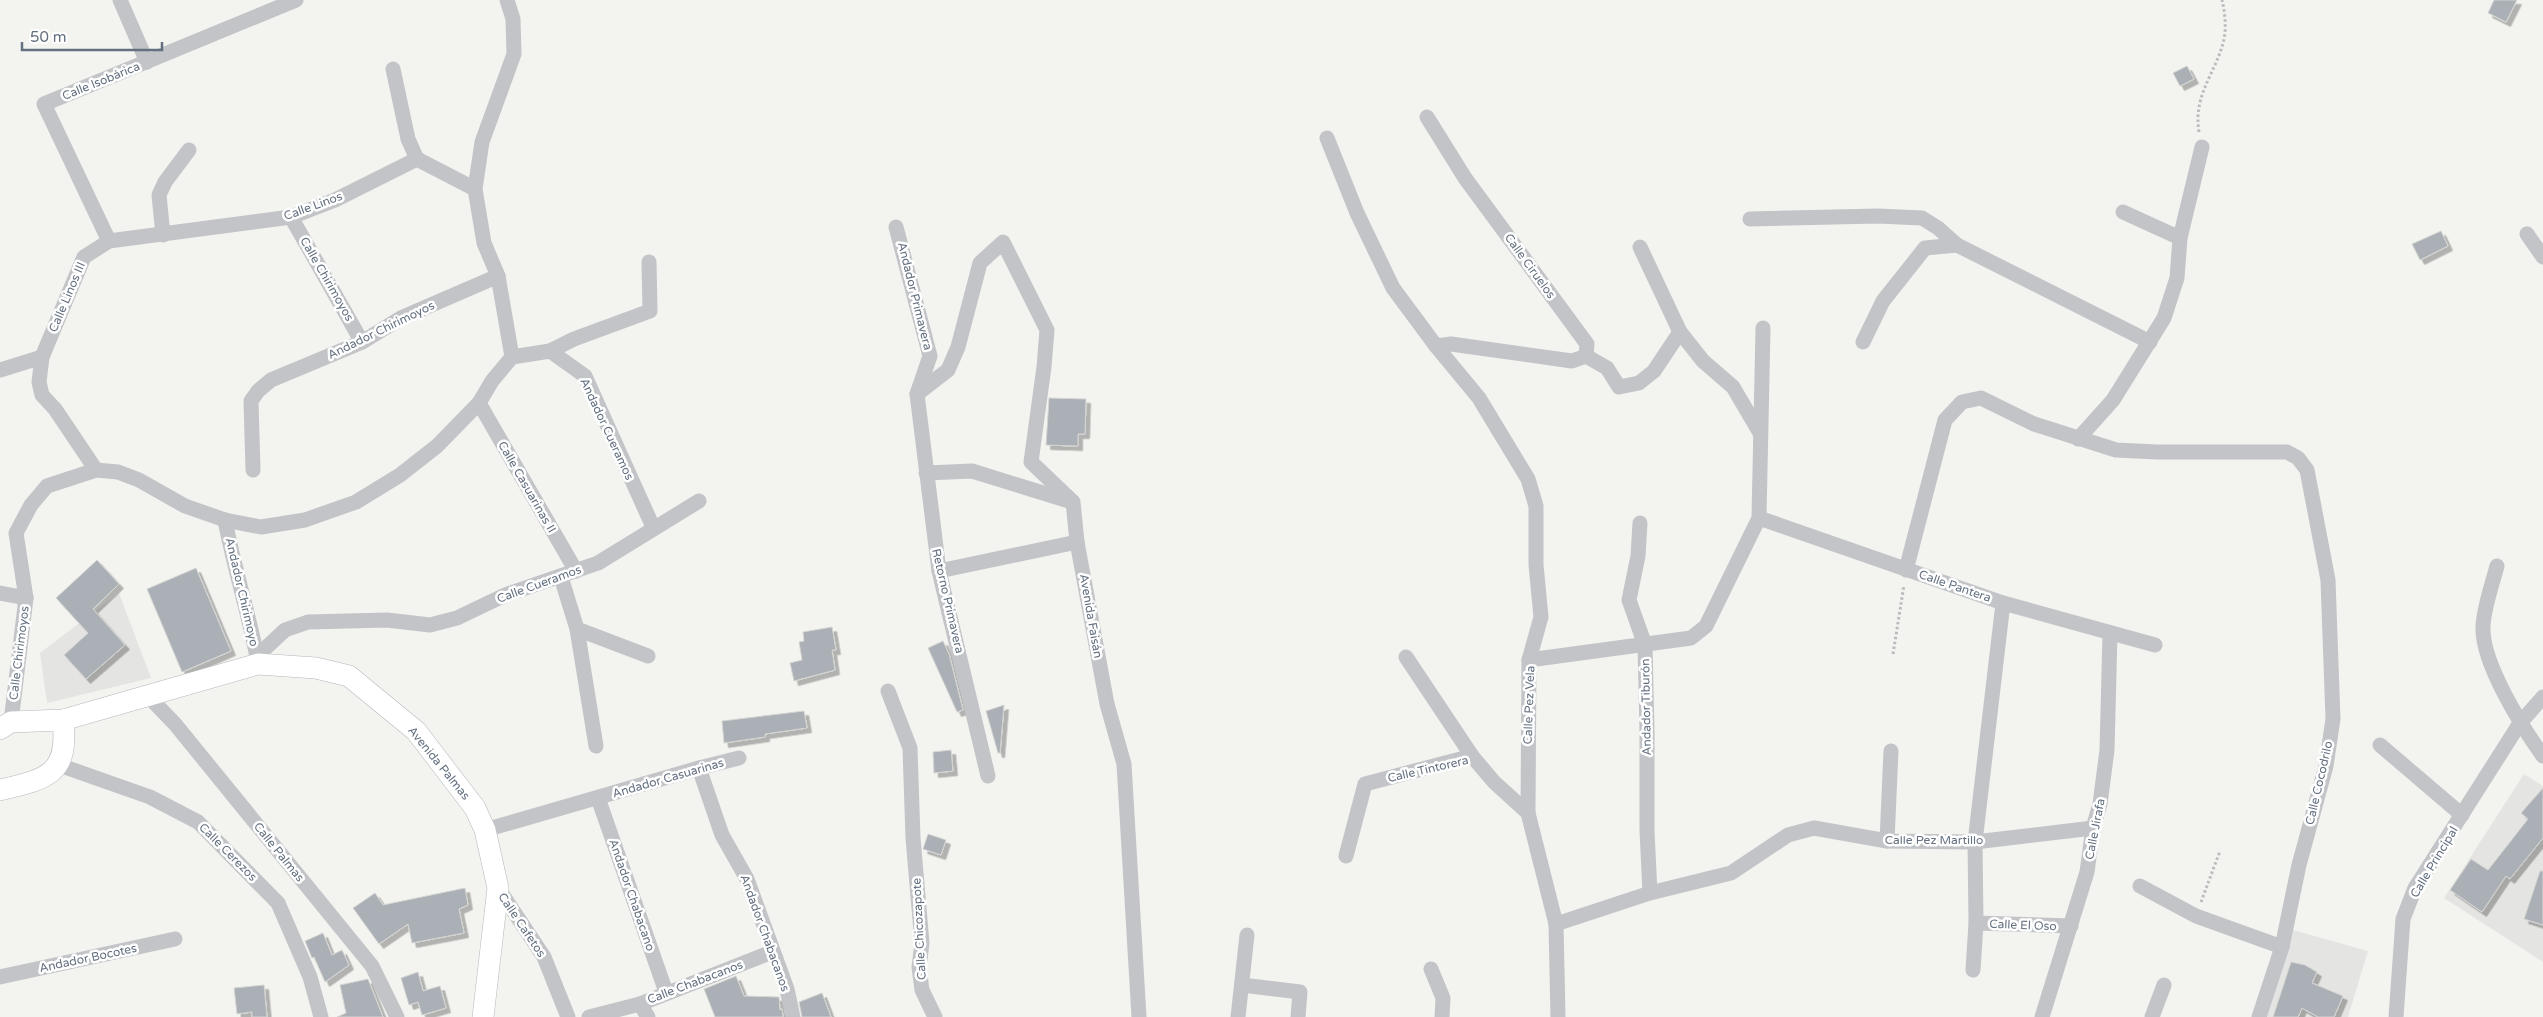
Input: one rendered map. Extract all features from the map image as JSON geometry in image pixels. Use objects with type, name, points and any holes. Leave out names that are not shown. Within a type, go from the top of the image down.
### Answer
[{"type":"main road","name":"Avenida Palmas","points":[[5,725],[63,720],[148,696],[258,660],[316,668],[349,676],[416,731],[475,808],[485,830],[498,888],[483,1017]]},
{"type":"main road","points":[[0,790],[38,782],[59,765],[65,743],[63,720]]},
{"type":"street","points":[[120,0],[146,62]]},
{"type":"street","name":"Calle Isobárica","points":[[109,241],[44,104],[146,62],[260,6],[296,0]]},
{"type":"street","points":[[507,0],[513,19],[514,54],[482,142],[475,189],[484,243],[498,276],[512,357],[550,351],[574,339],[650,312],[649,262]]},
{"type":"street","points":[[393,69],[408,139],[417,159],[475,189]]},
{"type":"street","name":"Calle Ciruelos","points":[[1427,117],[1465,178],[1587,344],[1586,356]]},
{"type":"street","points":[[1327,138],[1357,213],[1393,288],[1478,398],[1528,479],[1536,506],[1536,565],[1541,618],[1529,660]]},
{"type":"street","points":[[1906,570],[1945,420],[1962,402],[1981,398],[2034,424],[2078,439],[2113,400],[2164,318],[2177,278],[2180,238],[2202,147]]},
{"type":"street","points":[[163,235],[159,195],[165,182],[189,150]]},
{"type":"street","name":"Calle Linos","points":[[109,241],[290,217],[334,200],[417,159]]},
{"type":"street","points":[[2123,212],[2180,238]]},
{"type":"street","points":[[1750,219],[1878,216],[1922,218],[1938,228],[1957,245],[2150,342]]},
{"type":"street","name":"Calle Chirimoyos","points":[[290,217],[362,342]]},
{"type":"street","name":"Andador Primavera","points":[[896,226],[930,356],[917,394]]},
{"type":"street","points":[[2527,234],[2543,257]]},
{"type":"street","name":"Calle Linos III","points":[[96,470],[55,409],[42,395],[39,382],[42,357],[84,256],[109,241]]},
{"type":"street","points":[[917,394],[948,370],[958,347],[980,263],[1003,242],[1047,330],[1031,462],[1073,502]]},
{"type":"street","points":[[1863,342],[1883,301],[1925,248],[1957,245]]},
{"type":"street","points":[[1640,247],[1680,332],[1703,361],[1733,387],[1760,434]]},
{"type":"street","name":"Andador Chirimoyos","points":[[253,470],[251,401],[258,391],[271,380],[362,342],[401,318],[498,276]]},
{"type":"street","points":[[1759,518],[1763,328]]},
{"type":"street","points":[[1436,346],[1452,344],[1572,361],[1586,356],[1607,368],[1619,387],[1639,383],[1654,371],[1680,332]]},
{"type":"street","name":"Andador Cueramos","points":[[550,351],[585,376],[653,527]]},
{"type":"street","points":[[0,370],[42,357]]},
{"type":"street","name":"Calle Chirimoyos","points":[[5,725],[26,598],[16,533],[31,505],[47,486],[96,470],[118,472],[139,480],[185,506],[226,520],[261,527],[305,520],[356,502],[400,475],[437,446],[479,403],[492,381],[512,357]]},
{"type":"street","name":"Retorno Primavera","points":[[917,394],[938,570],[988,776]]},
{"type":"street","name":"Calle Casuarinas II","points":[[479,403],[576,571]]},
{"type":"street","name":"Calle Cocodrilo","points":[[2078,439],[2116,450],[2157,452],[2287,452],[2298,458],[2306,470],[2328,580],[2333,719],[2326,766],[2299,864],[2282,947],[2259,1017]]},
{"type":"street","points":[[926,473],[972,471],[1073,502]]},
{"type":"street","name":"Calle Cueramos","points":[[258,660],[285,630],[308,622],[387,620],[430,625],[457,618],[505,595],[561,577],[598,562],[653,527],[699,501]]},
{"type":"street","name":"Avenida Faisán","points":[[1073,502],[1077,542],[1107,704],[1124,764],[1139,1017]]},
{"type":"street","name":"Calle Pez Vela","points":[[1558,1017],[1556,924],[1528,813],[1529,660],[1691,638],[1706,626],[1759,518]]},
{"type":"street","name":"Calle Pantera","points":[[1759,518],[2003,602],[2155,646]]},
{"type":"street","name":"Andador Chirimoyo","points":[[226,520],[233,564],[250,617],[258,660]]},
{"type":"street","name":"Andador Tiburón","points":[[1640,524],[1638,556],[1629,600],[1645,645],[1648,732],[1646,831],[1650,893]]},
{"type":"street","points":[[938,570],[1077,542]]},
{"type":"street","points":[[2497,566],[2483,626],[2486,650],[2520,723],[2543,756]]},
{"type":"street","points":[[561,577],[577,629],[596,746]]},
{"type":"street","points":[[0,592],[26,598]]},
{"type":"street","points":[[1973,970],[1976,923],[1975,842],[2003,602]]},
{"type":"street","points":[[577,629],[648,656]]},
{"type":"street","name":"Calle Jirafa","points":[[2042,1017],[2087,872],[2093,828],[2100,804],[2107,750],[2110,634]]},
{"type":"street","points":[[1406,657],[1472,756]]},
{"type":"street","name":"Calle Chicozapote","points":[[888,691],[910,748],[913,838],[922,943],[919,967],[922,990],[935,1017]]},
{"type":"street","name":"Calle Palmas","points":[[148,696],[181,731],[372,966],[397,1017]]},
{"type":"street","name":"Calle Principal","points":[[2396,1017],[2403,919],[2415,888],[2520,723],[2543,697]]},
{"type":"street","points":[[2380,745],[2462,815]]},
{"type":"street","points":[[1887,841],[1891,751]]},
{"type":"street","name":"Calle Tintorera","points":[[1346,856],[1365,784],[1472,756],[1494,782],[1528,813]]},
{"type":"street","name":"Andador Casuarinas","points":[[485,830],[739,758]]},
{"type":"street","name":"Calle Cerezos","points":[[59,765],[150,797],[198,822],[278,903],[310,977],[321,1017]]},
{"type":"street","name":"Andador Chabacanos","points":[[699,768],[722,835],[746,880],[787,989],[793,1017]]},
{"type":"street","name":"Andador Chabacano","points":[[598,798],[666,992]]},
{"type":"street","name":"Calle Pez Martillo","points":[[1556,924],[1650,893],[1731,873],[1788,835],[1814,828],[1887,841],[1975,842],[2093,828]]},
{"type":"street","points":[[2140,886],[2196,916],[2282,947]]},
{"type":"street","name":"Calle Cafetos","points":[[498,888],[544,957],[568,1017]]},
{"type":"street","name":"Calle El Oso","points":[[1976,923],[2071,926]]},
{"type":"street","points":[[1238,1017],[1247,935]]},
{"type":"street","name":"Andador Bocotes","points":[[0,977],[175,939]]},
{"type":"street","name":"Calle Chabacanos","points":[[589,1017],[640,1004],[666,992],[772,952]]},
{"type":"street","points":[[1431,968],[1442,998],[1442,1017]]},
{"type":"street","points":[[1242,985],[1300,992],[1298,1017]]},
{"type":"street","points":[[2152,1017],[2164,985]]},
{"type":"street","points":[[640,1004],[648,1017]]},
{"type":"path","points":[[2202,147],[2198,113],[2201,94],[2224,42],[2225,12],[2222,0]]},
{"type":"path","points":[[1893,654],[1906,570]]},
{"type":"path","points":[[2196,916],[2220,851]]},
{"type":"shaded area","points":[[119,593],[151,678],[47,703],[40,653]]},
{"type":"shaded area","points":[[2524,774],[2543,786],[2543,962],[2444,898]]},
{"type":"shaded area","points":[[2293,930],[2368,951],[2348,1017],[2264,1017]]},
{"type":"building","points":[[2494,0],[2517,0],[2506,22],[2488,13]]},
{"type":"building","points":[[2187,66],[2194,79],[2180,86],[2173,73]]},
{"type":"building","points":[[2441,231],[2448,246],[2420,260],[2412,244]]},
{"type":"building","points":[[1049,398],[1086,399],[1085,434],[1078,434],[1078,446],[1046,445]]},
{"type":"building","points":[[97,560],[119,584],[93,609],[125,645],[86,679],[64,655],[88,633],[56,598]]},
{"type":"building","points":[[196,568],[231,651],[182,672],[147,589]]},
{"type":"building","points":[[832,627],[836,650],[832,650],[835,670],[794,681],[790,663],[802,660],[799,642],[804,641],[803,632]]},
{"type":"building","points":[[943,641],[949,654],[963,710],[957,712],[928,648]]},
{"type":"building","points":[[1004,705],[1000,753],[998,753],[986,711]]},
{"type":"building","points":[[804,711],[807,728],[765,734],[765,737],[724,743],[722,721]]},
{"type":"building","points":[[951,750],[953,771],[934,773],[933,752]]},
{"type":"building","points":[[2543,788],[2543,838],[2510,879],[2506,876],[2482,912],[2450,890],[2471,859],[2488,870],[2528,819],[2521,813]]},
{"type":"building","points":[[928,834],[946,840],[941,855],[923,849]]},
{"type":"building","points":[[2540,871],[2543,871],[2543,925],[2524,919]]},
{"type":"building","points":[[465,888],[468,905],[459,909],[464,933],[412,943],[408,924],[379,944],[353,908],[375,893],[383,905]]},
{"type":"building","points":[[323,933],[332,955],[342,950],[349,965],[325,982],[305,941]]},
{"type":"building","points":[[2291,962],[2305,965],[2317,972],[2312,983],[2343,996],[2334,1017],[2318,1017],[2302,1008],[2298,1017],[2273,1017]]},
{"type":"building","points":[[418,972],[423,991],[440,986],[446,1008],[422,1015],[418,1002],[409,1005],[401,978]]},
{"type":"building","points":[[736,976],[744,996],[779,997],[780,1010],[782,1009],[783,1017],[715,1017],[704,989]]},
{"type":"building","points":[[368,979],[383,1017],[337,1017],[346,1013],[340,985]]},
{"type":"building","points":[[264,985],[267,1017],[252,1017],[252,1012],[237,1014],[234,988]]},
{"type":"building","points":[[822,993],[831,1017],[802,1017],[799,1002]]}]
